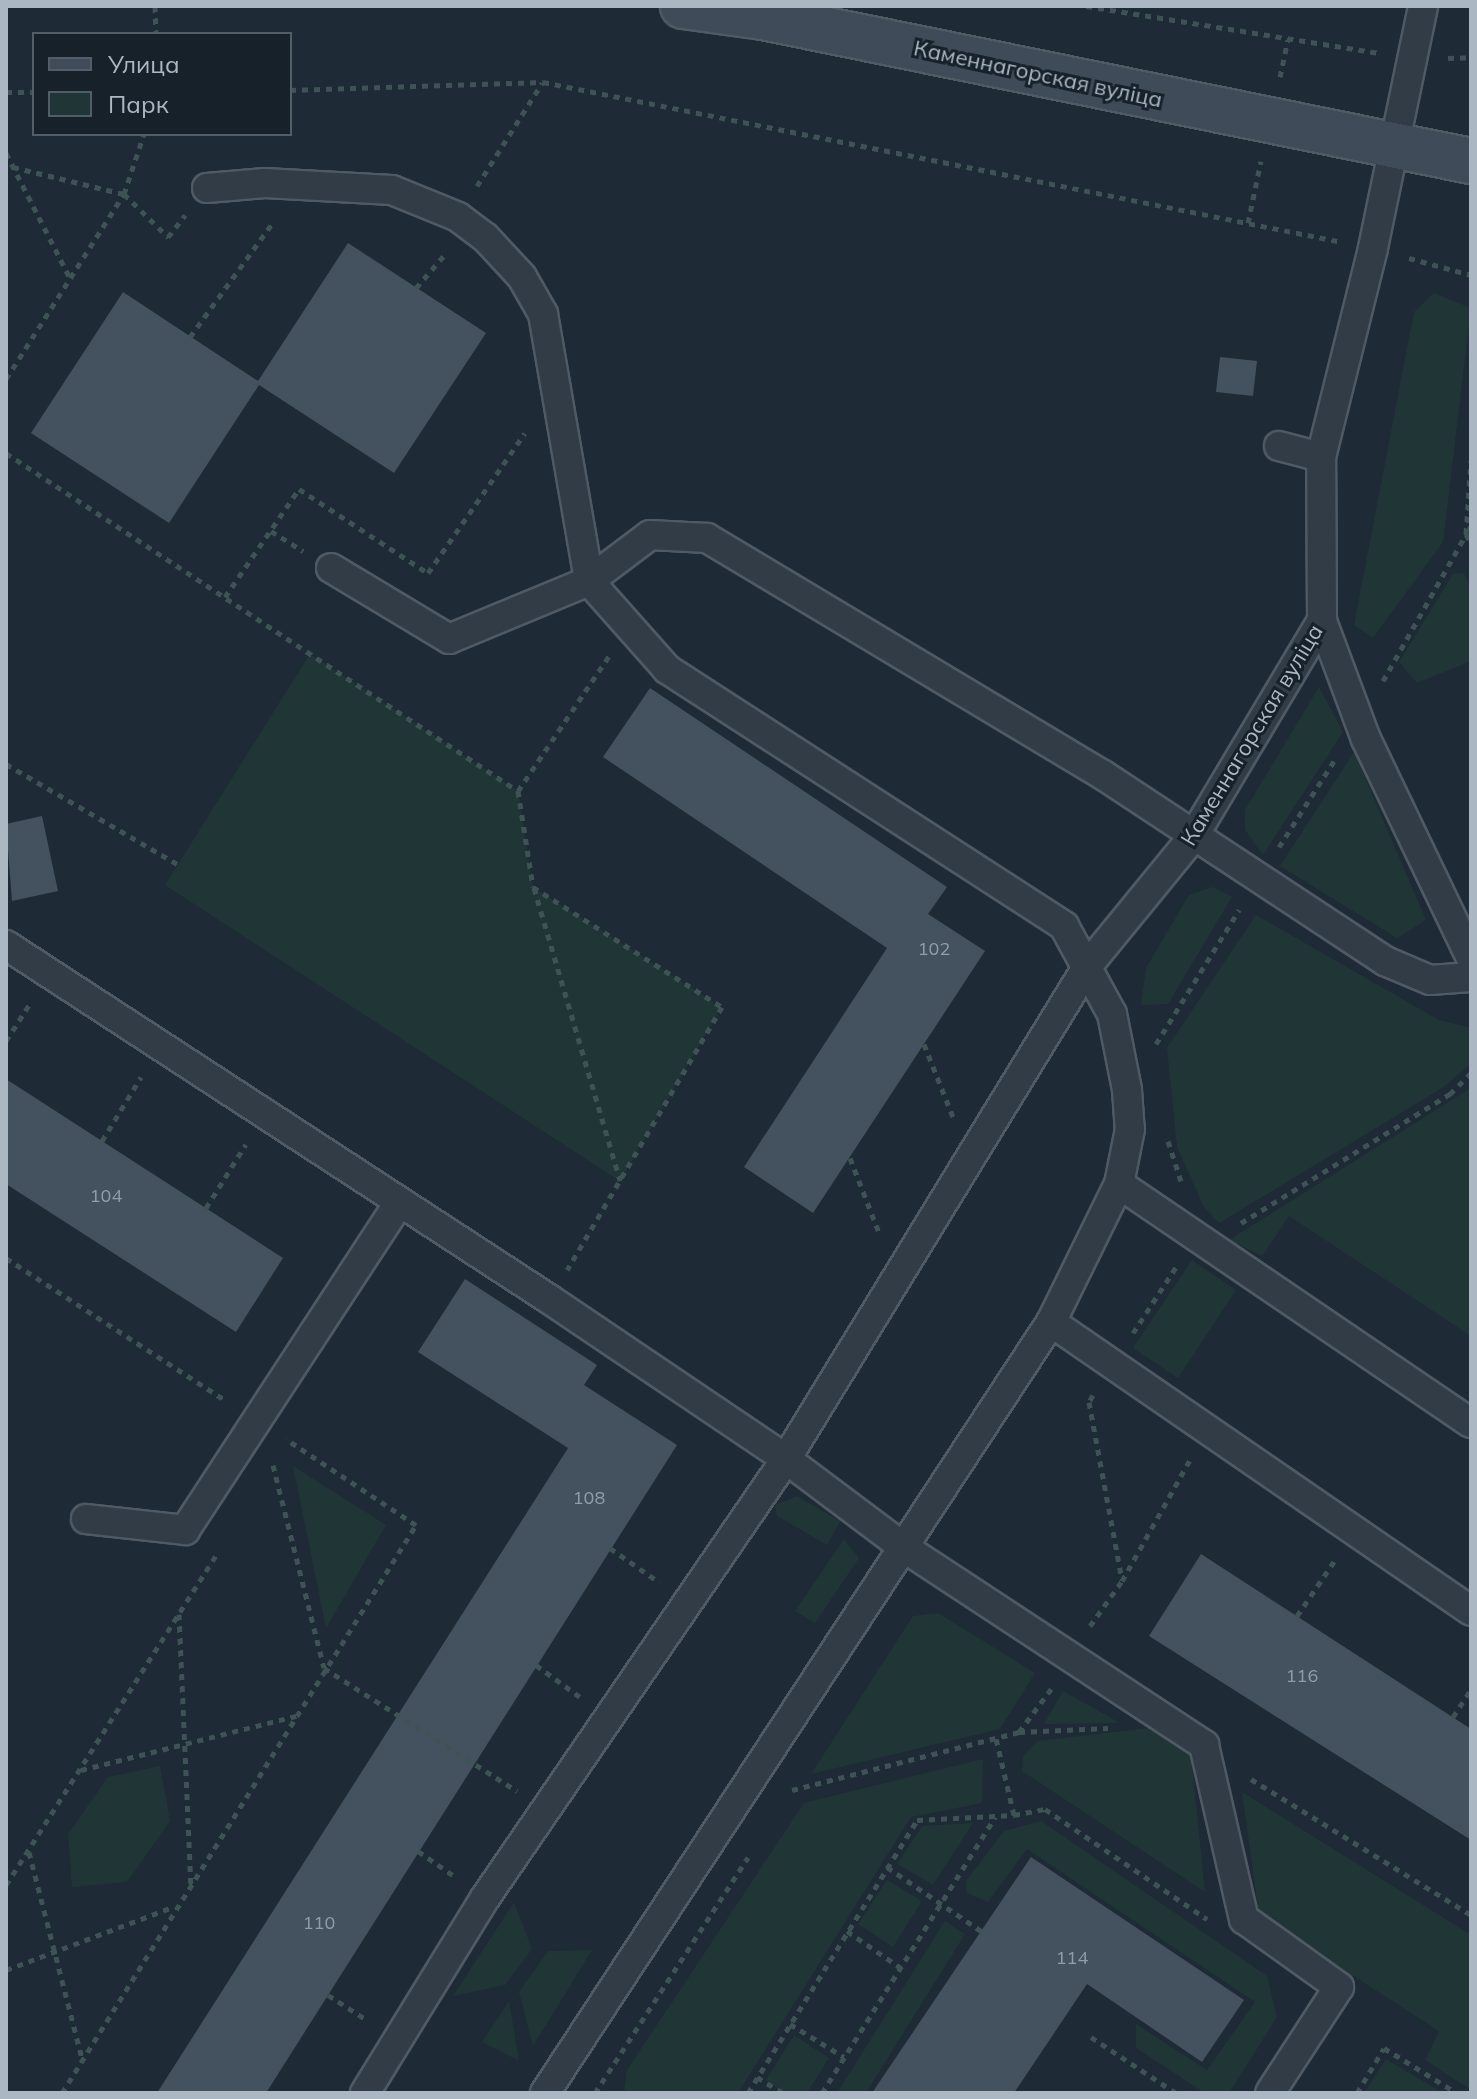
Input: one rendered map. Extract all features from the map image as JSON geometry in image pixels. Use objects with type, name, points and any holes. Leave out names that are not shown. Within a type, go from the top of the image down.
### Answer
[{"type":"main road","name":"Каменнагорская вуліца","points":[[683,6],[763,17],[1471,161]]},
{"type":"lane","points":[[1393,145],[1423,6]]},
{"type":"lane","name":"Каменнагорская вуліца","points":[[365,2093],[485,1898],[685,1600],[786,1459],[1089,964],[1193,837],[1322,621],[1321,457],[1373,248],[1393,145]]},
{"type":"lane","points":[[207,188],[300,185],[392,190],[458,217],[485,237],[536,302],[589,581],[667,669],[1064,926],[1089,964],[1112,1014],[1127,1090],[1130,1129],[1119,1184],[1051,1322],[906,1549],[545,2093]]},
{"type":"lane","points":[[1279,446],[1321,457]]},
{"type":"lane","points":[[331,568],[449,639],[589,581],[650,535],[707,538],[1089,766],[1385,961],[1430,980],[1471,977]]},
{"type":"lane","points":[[1322,621],[1366,739],[1471,958]]},
{"type":"lane","points":[[6,945],[549,1299],[786,1459],[906,1549],[1204,1745],[1244,1919],[1339,1987],[1270,2093]]},
{"type":"lane","points":[[1119,1184],[1471,1423]]},
{"type":"lane","points":[[86,1519],[185,1530],[400,1202]]},
{"type":"lane","points":[[1051,1322],[1471,1611]]},
{"type":"path","points":[[155,6],[156,32]]},
{"type":"path","points":[[1086,6],[1414,59],[1471,57]]},
{"type":"path","points":[[292,90],[543,82],[1373,248],[1471,275]]},
{"type":"path","points":[[458,217],[543,82]]},
{"type":"path","points":[[6,92],[32,92]]},
{"type":"path","points":[[6,379],[124,194],[143,136]]},
{"type":"path","points":[[6,153],[69,276]]},
{"type":"path","points":[[13,167],[124,194],[168,237],[207,188]]},
{"type":"path","points":[[190,337],[300,185]]},
{"type":"path","points":[[225,597],[299,489],[428,573],[555,390]]},
{"type":"path","points":[[6,453],[518,791]]},
{"type":"path","points":[[1471,526],[1466,534],[1471,543]]},
{"type":"path","points":[[620,1181],[533,887],[518,791],[629,626]]},
{"type":"path","points":[[6,764],[179,865]]},
{"type":"path","points":[[533,887],[722,1007],[549,1299]]},
{"type":"path","points":[[924,1044],[969,1160]]},
{"type":"path","points":[[1156,1044],[1158,1059]]},
{"type":"path","points":[[102,1141],[160,1045]]},
{"type":"path","points":[[1235,1226],[1450,1094],[1471,1073]]},
{"type":"path","points":[[206,1208],[266,1112]]},
{"type":"path","points":[[1168,1139],[1186,1193]]},
{"type":"path","points":[[850,1158],[897,1277]]},
{"type":"path","points":[[6,1258],[416,1525],[324,1668],[62,2093]]},
{"type":"path","points":[[265,1477],[288,1441]]},
{"type":"path","points":[[1098,1640],[1086,1632],[1122,1581],[1198,1445]]},
{"type":"path","points":[[273,1464],[324,1668],[546,1809]]},
{"type":"path","points":[[610,1548],[685,1600]]},
{"type":"path","points":[[1297,1616],[1343,1548]]},
{"type":"path","points":[[6,1885],[218,1551]]},
{"type":"path","points":[[179,1613],[182,1745],[191,1885]]},
{"type":"path","points":[[1019,1732],[1069,1657]]},
{"type":"path","points":[[536,1665],[608,1719]]},
{"type":"path","points":[[1453,1717],[1471,1689]]},
{"type":"path","points":[[79,1771],[297,1716]]},
{"type":"path","points":[[799,1780],[790,1793],[1019,1732],[1124,1727]]},
{"type":"path","points":[[996,1738],[1014,1815]]},
{"type":"path","points":[[1239,1772],[1471,1915]]},
{"type":"path","points":[[748,2093],[917,1820],[1014,1815],[1045,1809],[1212,1923]]},
{"type":"path","points":[[822,2093],[996,1816]]},
{"type":"path","points":[[595,2093],[756,1845]]},
{"type":"path","points":[[28,1851],[82,2060]]},
{"type":"path","points":[[418,1851],[485,1898]]},
{"type":"path","points":[[887,1867],[981,1931]]},
{"type":"path","points":[[6,1970],[52,1950],[176,1906]]},
{"type":"path","points":[[847,1931],[901,1968]]},
{"type":"path","points":[[790,2024],[844,2057]]},
{"type":"path","points":[[1091,2037],[1176,2093]]},
{"type":"path","points":[[1357,2093],[1384,2048],[1457,2093]]},
{"type":"path","points":[[757,2077],[783,2093]]},
{"type":"green space","points":[[1434,293],[1471,308],[1443,542],[1373,638],[1354,625],[1414,312]]},
{"type":"green space","points":[[1464,573],[1471,588],[1471,661],[1417,683],[1399,662],[1453,574]]},
{"type":"green space","points":[[310,654],[518,791],[533,887],[722,1007],[620,1181],[165,885]]},
{"type":"green space","points":[[1319,687],[1343,732],[1263,855],[1245,830],[1245,810]]},
{"type":"green space","points":[[1354,752],[1426,920],[1397,938],[1280,866]]},
{"type":"green space","points":[[1212,887],[1232,897],[1168,1004],[1141,1005],[1146,968],[1189,895]]},
{"type":"green space","points":[[1256,915],[1439,1020],[1471,1028],[1471,1064],[1442,1088],[1219,1223],[1204,1207],[1177,1147],[1167,1048]]},
{"type":"green space","points":[[1471,1088],[1471,1336],[1289,1216],[1262,1256],[1229,1240]]},
{"type":"green space","points":[[1192,1260],[1236,1290],[1178,1378],[1133,1348]]},
{"type":"green space","points":[[293,1466],[386,1525],[326,1628]]},
{"type":"green space","points":[[797,1496],[840,1521],[827,1545],[777,1516],[775,1505]]},
{"type":"green space","points":[[844,1539],[859,1558],[815,1623],[795,1611]]},
{"type":"green space","points":[[938,1613],[1035,1673],[1000,1729],[811,1774],[913,1616]]},
{"type":"green space","points":[[1063,1691],[1120,1723],[1044,1724]]},
{"type":"green space","points":[[1149,1728],[1191,1755],[1205,1892],[1022,1771],[1023,1756],[1037,1741]]},
{"type":"green space","points":[[983,1759],[982,1803],[911,1817],[738,2093],[624,2093],[627,2070],[804,1803]]},
{"type":"green space","points":[[160,1766],[170,1821],[127,1882],[72,1887],[68,1834],[108,1777]]},
{"type":"green space","points":[[1242,1792],[1471,1935],[1471,2090],[1425,2060],[1439,2031],[1259,1915]]},
{"type":"green space","points":[[1041,1821],[1267,1976],[1277,2017],[1229,2093],[1205,2093],[1136,2048],[1136,2024],[1207,2070],[1255,2002],[1027,1849],[988,1902],[967,1893],[966,1881],[1004,1831]]},
{"type":"green space","points":[[973,1823],[933,1885],[897,1864],[922,1826]]},
{"type":"green space","points":[[887,1880],[922,1901],[893,1947],[858,1924]]},
{"type":"green space","points":[[514,1902],[532,1949],[505,1985],[453,1996]]},
{"type":"green space","points":[[945,1921],[965,1934],[866,2093],[837,2093]]},
{"type":"green space","points":[[592,1950],[533,2046],[519,1992],[548,1951]]},
{"type":"green space","points":[[509,2001],[519,2061],[482,2042]]},
{"type":"green space","points":[[794,2035],[829,2058],[807,2093],[785,2093],[766,2080]]},
{"type":"green space","points":[[1386,2059],[1443,2093],[1364,2093]]},
{"type":"building","points":[[348,243],[486,333],[394,473],[259,385],[169,523],[31,433],[123,292],[258,381]]},
{"type":"building","points":[[1220,357],[1257,361],[1253,396],[1216,392]]},
{"type":"building","points":[[650,688],[947,887],[928,914],[985,951],[813,1213],[744,1167],[887,948],[603,757]]},
{"type":"building","points":[[42,816],[58,891],[12,901],[6,824]]},
{"type":"building","points":[[6,1079],[283,1258],[236,1332],[6,1184]]},
{"type":"building","points":[[465,1279],[597,1365],[584,1385],[677,1445],[266,2093],[157,2093],[568,1448],[418,1352]]},
{"type":"building","points":[[1201,1554],[1471,1729],[1471,1840],[1149,1636]]},
{"type":"building","points":[[1031,1857],[1244,2000],[1202,2062],[1087,1984],[1014,2093],[872,2093]]}]
